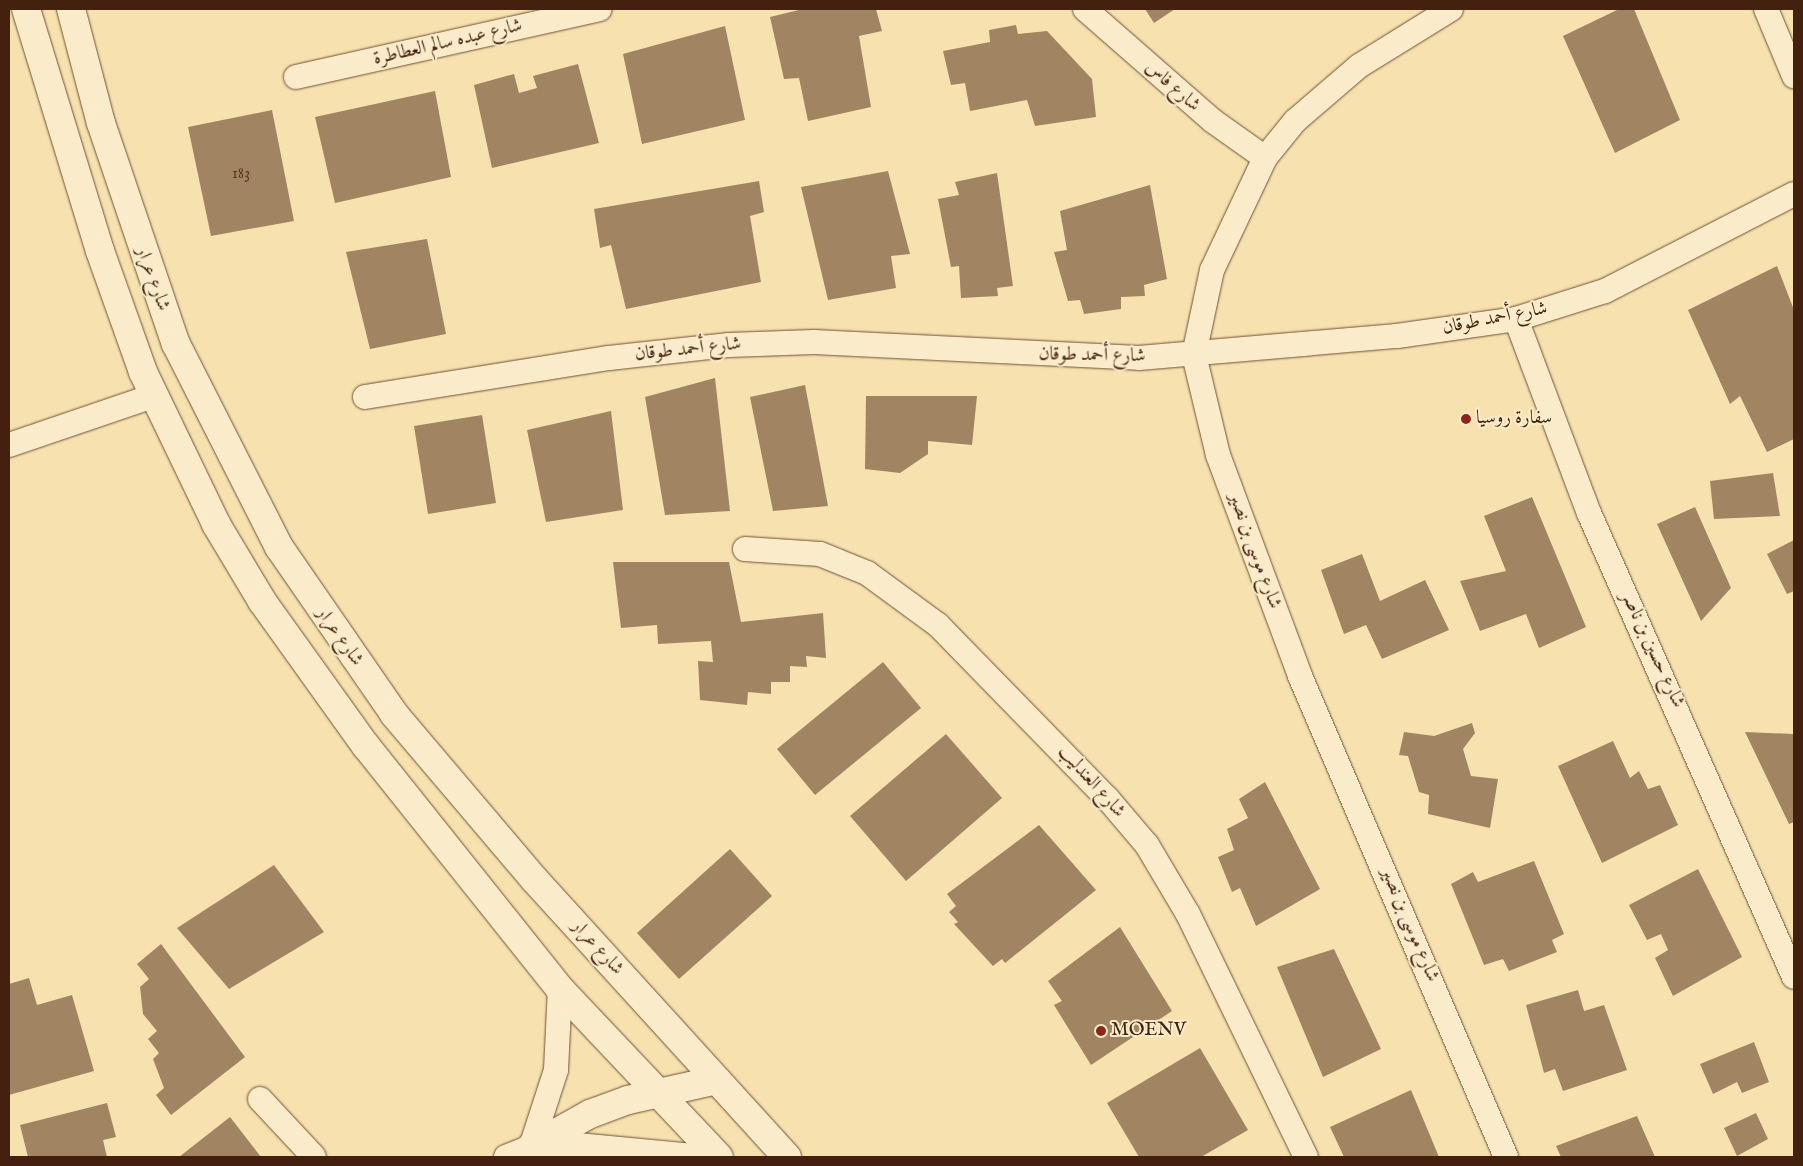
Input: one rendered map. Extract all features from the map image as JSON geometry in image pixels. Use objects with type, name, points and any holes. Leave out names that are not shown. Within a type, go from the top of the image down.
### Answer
[{"type":"main road","name":"شارع عرار","points":[[26,9],[100,252],[153,396],[216,524],[300,657],[560,989],[719,1157]]},
{"type":"main road","name":"شارع عرار","points":[[71,9],[101,123],[176,344],[279,547],[394,714],[534,879],[787,1157]]},
{"type":"main road","points":[[531,1147],[590,1114],[657,1091],[717,1080]]},
{"type":"street","name":"شارع عبده سالم العطاطرة","points":[[296,77],[599,9]]},
{"type":"street","name":"شارع فاس","points":[[1085,9],[1212,121],[1265,158]]},
{"type":"street","name":"شارع موسى بن نصير","points":[[1450,9],[1359,66],[1295,121],[1265,158],[1212,270],[1194,355],[1218,455],[1300,676],[1506,1157]]},
{"type":"street","points":[[1766,9],[1794,76]]},
{"type":"street","name":"شارع أحمد طوقان","points":[[364,397],[608,358],[729,345],[814,342],[1083,359],[1194,355],[1398,336],[1516,319],[1605,291],[1794,194]]},
{"type":"street","name":"شارع حسين بن ناصر","points":[[1516,319],[1590,514],[1794,977]]},
{"type":"street","points":[[9,445],[153,396]]},
{"type":"street","name":"شارع العندليب","points":[[745,549],[820,554],[841,560],[890,589],[964,650],[1107,798],[1147,845],[1188,914],[1306,1157]]},
{"type":"street","points":[[531,1147],[556,1070],[560,989]]},
{"type":"street","points":[[260,1098],[314,1157]]},
{"type":"street","points":[[506,1157],[531,1147],[627,1147],[704,1157]]},
{"type":"building","points":[[803,9],[876,9],[882,31],[859,36],[871,107],[808,121],[799,78],[784,79],[770,17]]},
{"type":"building","points":[[1145,9],[1175,9],[1154,23]]},
{"type":"building","points":[[1619,9],[1634,9],[1680,120],[1615,153],[1563,36]]},
{"type":"building","points":[[1016,25],[1018,34],[1047,31],[1092,79],[1096,117],[1035,126],[1027,100],[970,111],[965,83],[951,85],[943,51],[990,42],[989,30]]},
{"type":"building","points":[[725,26],[745,120],[642,144],[623,54]]},
{"type":"building","points":[[578,64],[599,143],[492,168],[474,85],[514,74],[519,93],[537,88],[533,76]]},
{"type":"building","points":[[435,91],[451,177],[335,203],[315,117]]},
{"type":"building","points":[[272,110],[294,221],[211,236],[188,127]]},
{"type":"building","points":[[888,171],[910,254],[891,256],[896,288],[828,300],[801,187]]},
{"type":"building","points":[[997,173],[1013,286],[997,288],[998,296],[961,298],[959,266],[951,267],[938,199],[959,195],[955,182]]},
{"type":"building","points":[[759,181],[764,212],[750,216],[761,282],[626,309],[611,245],[600,248],[594,209]]},
{"type":"building","points":[[1150,185],[1167,279],[1144,285],[1145,296],[1121,297],[1121,309],[1084,314],[1080,300],[1068,301],[1054,252],[1067,250],[1060,211]]},
{"type":"building","points":[[427,239],[446,334],[370,349],[346,252]]},
{"type":"building","points":[[1777,266],[1794,310],[1794,439],[1767,452],[1740,396],[1730,404],[1688,310]]},
{"type":"building","points":[[715,378],[730,511],[665,515],[645,397]]},
{"type":"building","points":[[805,385],[828,506],[773,511],[750,397]]},
{"type":"building","points":[[866,396],[977,396],[972,445],[928,441],[928,454],[900,473],[865,469]]},
{"type":"building","points":[[611,411],[623,510],[546,522],[527,430]]},
{"type":"building","points":[[482,415],[496,503],[428,514],[414,426]]},
{"type":"building","points":[[1773,473],[1780,516],[1714,519],[1710,481]]},
{"type":"building","points":[[1532,497],[1586,627],[1539,648],[1526,614],[1480,631],[1460,581],[1506,571],[1484,516]]},
{"type":"building","points":[[1695,507],[1731,588],[1701,621],[1657,524]]},
{"type":"building","points":[[1794,540],[1794,591],[1787,594],[1767,554]]},
{"type":"building","points":[[1362,554],[1380,601],[1425,580],[1449,630],[1382,659],[1366,625],[1344,634],[1321,570]]},
{"type":"building","points":[[613,562],[729,562],[741,622],[823,613],[826,658],[806,656],[807,667],[790,666],[790,682],[771,682],[771,694],[748,692],[747,705],[700,700],[698,661],[713,662],[711,641],[658,644],[657,625],[621,628]]},
{"type":"building","points":[[883,662],[921,708],[815,795],[777,749]]},
{"type":"building","points":[[1472,723],[1475,733],[1463,749],[1471,776],[1498,779],[1490,828],[1428,814],[1429,795],[1419,792],[1408,756],[1399,755],[1404,732],[1434,736]]},
{"type":"building","points":[[1745,732],[1794,734],[1794,822],[1789,824]]},
{"type":"building","points":[[946,734],[1002,798],[906,881],[850,816]]},
{"type":"building","points":[[1613,741],[1630,778],[1639,771],[1648,789],[1660,785],[1678,825],[1602,863],[1558,766]]},
{"type":"building","points":[[1265,782],[1320,889],[1256,926],[1240,888],[1232,892],[1218,857],[1234,850],[1227,829],[1248,818],[1239,799]]},
{"type":"building","points":[[1039,825],[1096,890],[1005,963],[1002,959],[993,966],[954,924],[958,922],[949,912],[956,906],[947,894]]},
{"type":"building","points":[[730,849],[772,896],[679,979],[637,933]]},
{"type":"building","points":[[1534,861],[1564,934],[1552,940],[1557,952],[1509,971],[1503,959],[1484,965],[1451,884],[1473,872],[1478,882]]},
{"type":"building","points":[[274,865],[324,932],[229,989],[177,928]]},
{"type":"building","points":[[1698,869],[1742,957],[1673,996],[1655,958],[1668,950],[1661,934],[1647,940],[1629,905]]},
{"type":"building","points":[[1120,927],[1172,1011],[1091,1065],[1054,1005],[1062,1001],[1048,981]]},
{"type":"building","points":[[161,944],[245,1057],[171,1115],[156,1095],[164,1088],[153,1059],[159,1053],[148,1039],[157,1031],[143,1014],[140,987],[149,979],[137,964]]},
{"type":"building","points":[[1334,949],[1381,1049],[1323,1077],[1277,967]]},
{"type":"building","points":[[29,978],[37,1005],[72,995],[94,1071],[9,1095],[9,984]]},
{"type":"building","points":[[1578,990],[1584,1011],[1604,1005],[1627,1070],[1563,1091],[1555,1069],[1544,1073],[1526,1005]]},
{"type":"building","points":[[1754,1042],[1769,1082],[1742,1093],[1737,1082],[1713,1094],[1700,1064]]},
{"type":"building","points":[[1200,1048],[1248,1130],[1201,1157],[1139,1157],[1107,1103]]},
{"type":"building","points":[[1411,1090],[1439,1157],[1344,1157],[1330,1127]]},
{"type":"building","points":[[107,1103],[116,1137],[103,1140],[107,1157],[28,1157],[20,1125]]},
{"type":"building","points":[[1756,1113],[1768,1139],[1737,1156],[1724,1128]]},
{"type":"building","points":[[1637,1116],[1655,1157],[1561,1157],[1556,1146]]},
{"type":"building","points":[[230,1117],[261,1157],[179,1157]]},
{"type":"place","name":"سفارة روسيا","points":[[1466,419]]},
{"type":"place","name":"MOENV","points":[[1101,1031]]}]
